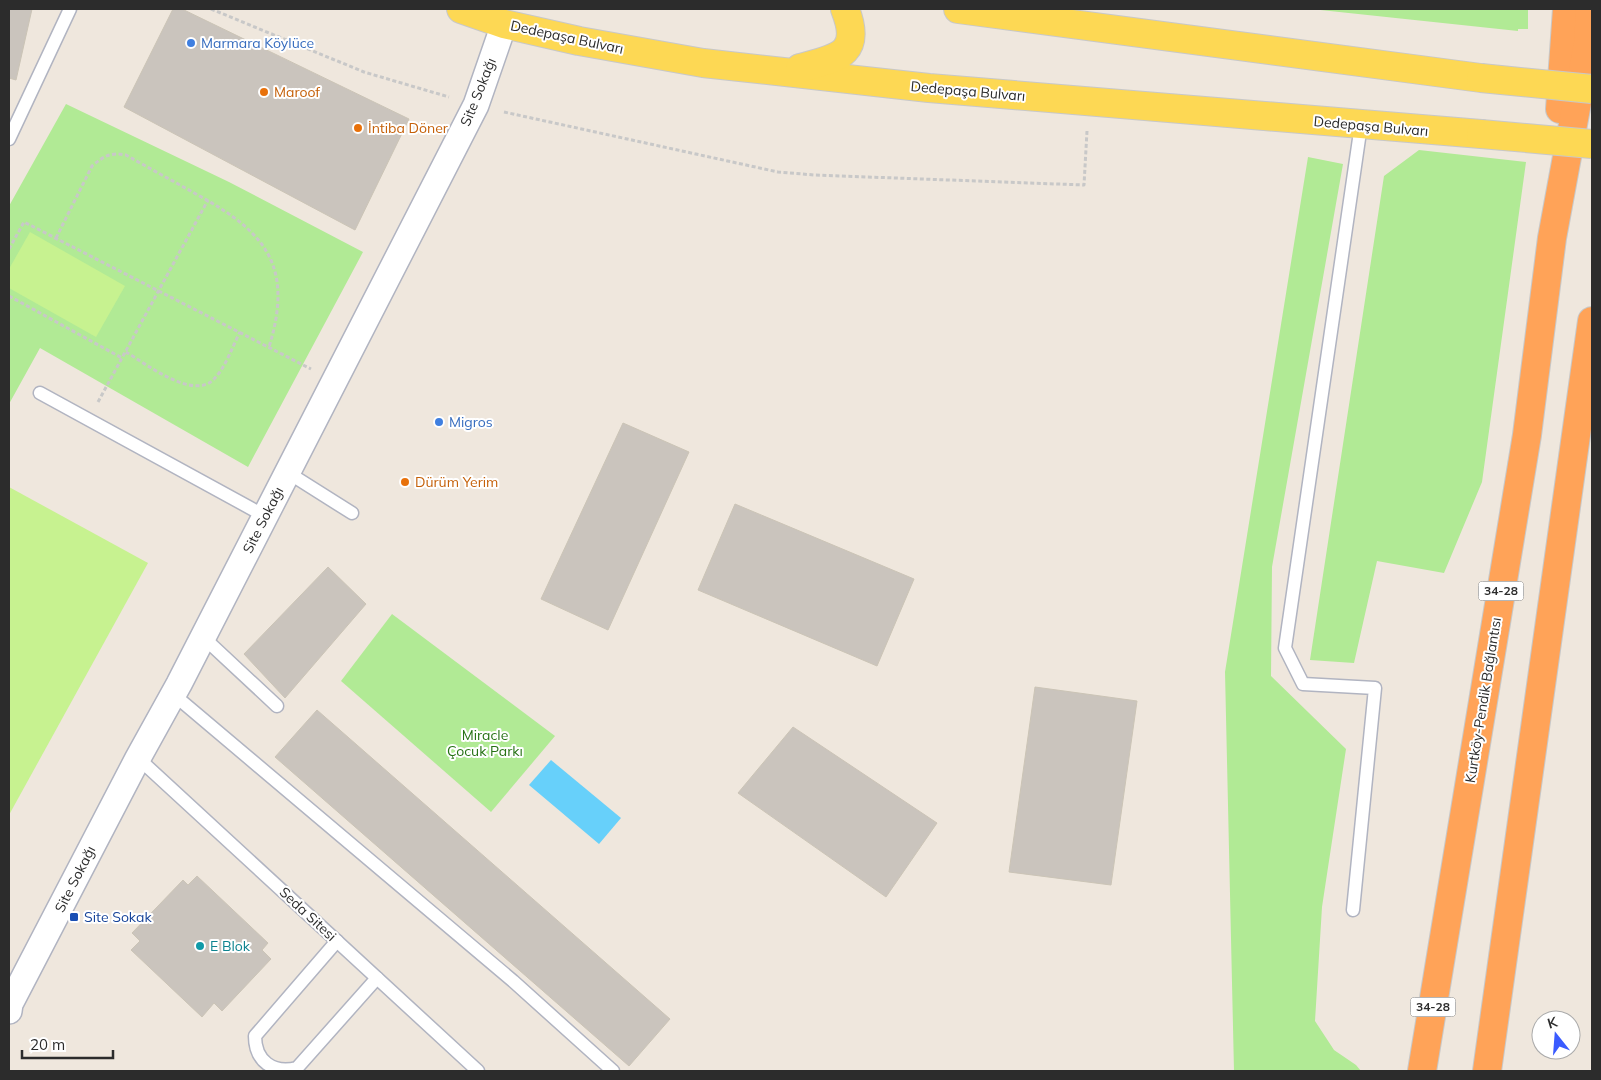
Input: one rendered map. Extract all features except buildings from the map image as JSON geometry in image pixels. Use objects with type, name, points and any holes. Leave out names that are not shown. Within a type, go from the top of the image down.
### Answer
[{"type":"highway","points":[[1552,238],[1567,9]]},
{"type":"highway","points":[[1552,238],[1588,43],[1590,9]]},
{"type":"highway","name":"Kurtköy-Pendik Bağlantısı","points":[[1422,1071],[1527,435],[1552,238]]},
{"type":"highway","points":[[1487,1071],[1592,322]]},
{"type":"main road","name":"Dedepaşa Bulvarı","points":[[461,9],[504,24],[579,41],[703,63],[929,88],[1592,144]]},
{"type":"main road","points":[[789,72],[839,57],[852,40],[851,23],[845,9]]},
{"type":"main road","points":[[958,9],[1481,78],[1592,88]]},
{"type":"street","name":"Site Sokağı","points":[[9,1011],[10,1004],[203,637],[476,106],[504,24]]},
{"type":"lane","points":[[9,139],[70,9]]},
{"type":"lane","points":[[1352,910],[1375,688],[1303,684],[1285,648],[1361,125]]},
{"type":"lane","points":[[40,393],[265,516]]},
{"type":"lane","points":[[287,472],[352,513]]},
{"type":"lane","points":[[203,637],[277,706]]},
{"type":"lane","points":[[173,694],[513,981],[613,1071]]},
{"type":"lane","name":"Seda Sitesi","points":[[138,758],[478,1071]]},
{"type":"lane","points":[[338,941],[255,1036],[257,1053],[263,1061],[279,1070],[297,1068],[377,978]]},
{"type":"path","points":[[211,9],[364,72],[476,106],[778,172],[1084,185],[1089,102]]},
{"type":"path","points":[[56,238],[92,166],[102,157],[113,153],[126,155],[208,200],[242,222],[257,237],[270,257],[277,277],[278,316],[269,347]]},
{"type":"path","points":[[89,419],[208,200]]},
{"type":"path","points":[[9,249],[24,222],[334,380]]},
{"type":"path","points":[[9,296],[122,358]]},
{"type":"path","points":[[126,352],[178,382],[197,388],[208,386],[216,378],[240,332]]},
{"type":"green space","points":[[1311,9],[1528,9],[1528,29],[1518,29],[1518,31]]},
{"type":"green space","points":[[66,104],[229,182],[363,252],[248,467],[40,348],[9,404],[9,206]]},
{"type":"green space","points":[[1419,150],[1526,162],[1482,482],[1444,573],[1377,561],[1354,663],[1310,660],[1384,176]]},
{"type":"green space","points":[[1308,157],[1343,164],[1272,567],[1271,676],[1346,749],[1322,907],[1315,1021],[1334,1050],[1356,1065],[1361,1071],[1234,1071],[1225,672]]},
{"type":"green space","points":[[30,232],[125,286],[96,337],[9,288],[9,269]]},
{"type":"green space","points":[[9,487],[148,563],[9,815]]},
{"type":"green space","name":"Miracle Çocuk Parkı","points":[[392,614],[555,736],[491,812],[341,681]]},
{"type":"water","points":[[551,760],[621,818],[599,844],[529,785]]},
{"type":"place","name":"Marmara Köylüce","points":[[191,43]]},
{"type":"place","name":"Maroof","points":[[264,92]]},
{"type":"place","name":"İntiba Döner","points":[[358,128]]},
{"type":"place","name":"Migros","points":[[439,422]]},
{"type":"place","name":"Dürüm Yerim","points":[[405,482]]},
{"type":"place","name":"Site Sokak","points":[[74,917]]},
{"type":"place","name":"E Blok","points":[[200,946]]}]
